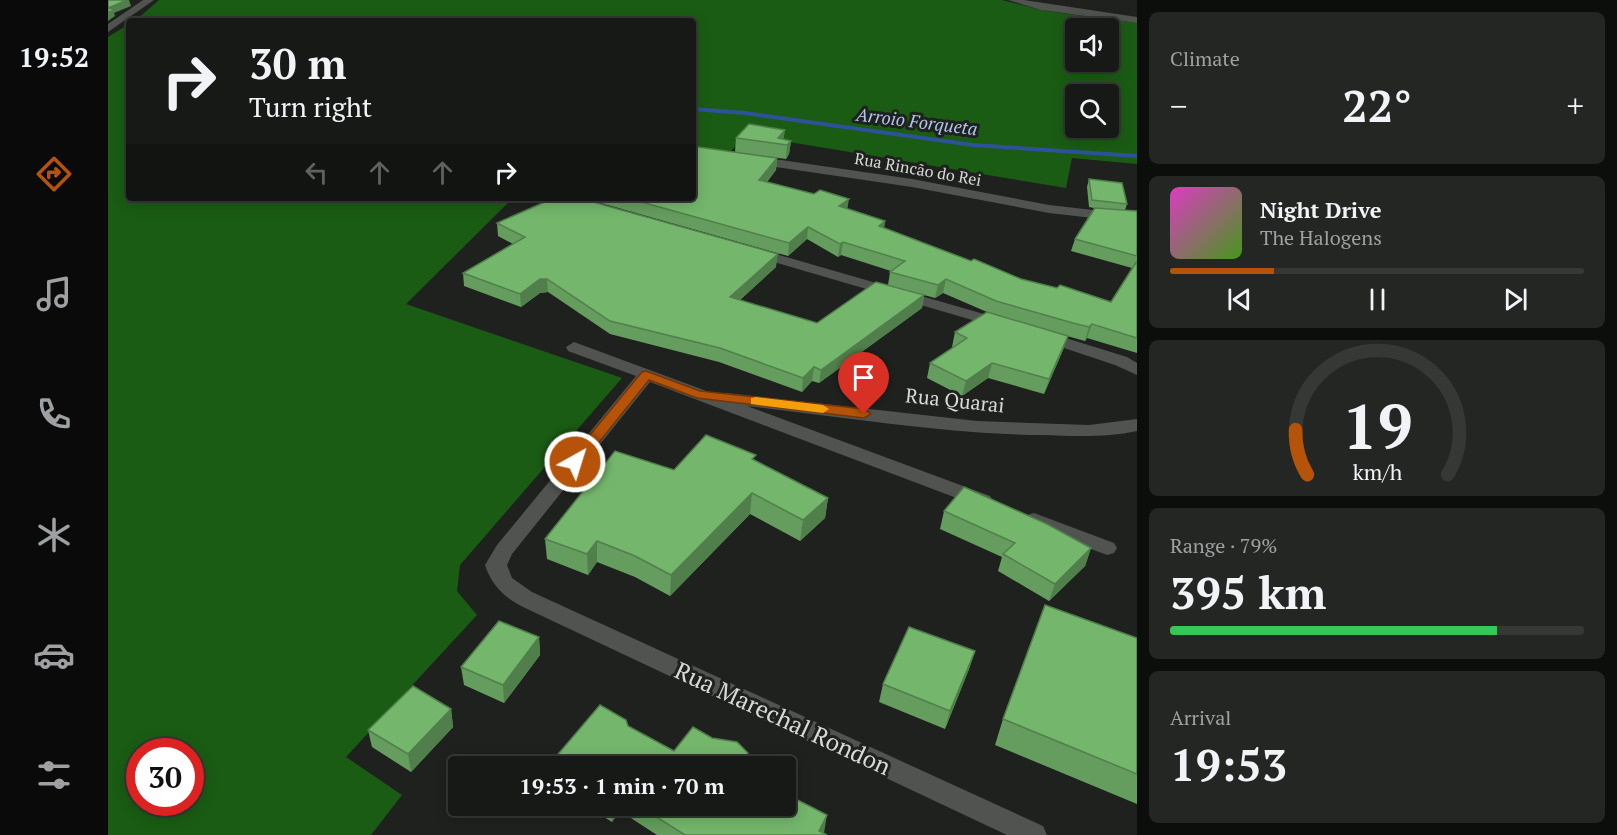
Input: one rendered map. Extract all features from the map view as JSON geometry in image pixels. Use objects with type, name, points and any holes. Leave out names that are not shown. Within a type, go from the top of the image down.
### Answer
[{"type":"street","points":[[108,28],[149,0]]},
{"type":"street","points":[[1013,0],[1041,7],[1137,20]]},
{"type":"street","name":"Rua Rincão do Rei","points":[[744,158],[912,183],[1049,209],[1137,219]]},
{"type":"street","points":[[743,249],[1019,329],[1120,361],[1137,370]]},
{"type":"street","points":[[574,347],[1000,507]]},
{"type":"street","name":"Rua Marechal Rondon","points":[[646,375],[504,550],[496,565],[500,580],[509,590],[531,601],[1034,835]]},
{"type":"street","name":"Rua Quarai","points":[[697,394],[959,424],[1035,430],[1122,429],[1137,425]]},
{"type":"street","points":[[1022,516],[1107,548]]},
{"type":"green space","points":[[159,0],[1002,0],[1046,11],[1099,18],[1065,18],[1065,72],[1119,72],[1119,21],[1137,23],[1137,164],[1072,158],[1066,188],[747,135],[731,151],[696,148],[696,18],[138,18]]},
{"type":"green space","points":[[126,26],[126,201],[510,201],[406,304],[622,378],[460,565],[457,591],[477,615],[346,757],[402,795],[371,835],[108,835],[108,37]]},
{"type":"building","points":[[108,0],[127,0],[108,8]]},
{"type":"building","points":[[749,124],[785,130],[778,138],[791,141],[787,145],[736,138]]},
{"type":"building","points":[[698,147],[777,158],[759,180],[814,194],[820,190],[849,199],[839,206],[885,221],[879,226],[971,261],[974,259],[1021,279],[1057,288],[1060,285],[1111,302],[1137,261],[1137,338],[1092,324],[1089,327],[996,301],[946,279],[938,285],[890,272],[905,261],[843,242],[840,244],[808,227],[789,243],[638,201],[696,201],[696,149]]},
{"type":"building","points":[[1089,179],[1122,183],[1127,204],[1092,200]]},
{"type":"building","points":[[547,201],[590,201],[778,254],[730,297],[817,323],[876,282],[924,295],[821,370],[814,367],[803,378],[720,348],[610,321],[547,279],[540,279],[520,294],[463,273],[525,237],[497,223]]},
{"type":"building","points":[[1095,208],[1137,211],[1137,256],[1075,239]]},
{"type":"building","points":[[987,312],[1068,336],[1049,379],[992,363],[966,381],[930,363],[967,338],[955,332]]},
{"type":"building","points":[[706,435],[756,455],[752,459],[828,498],[803,520],[752,493],[671,575],[635,556],[597,541],[587,554],[545,539],[615,451],[674,470]]},
{"type":"building","points":[[964,487],[1047,524],[1091,548],[1055,584],[1003,554],[1015,543],[944,511]]},
{"type":"building","points":[[1045,605],[1137,638],[1137,774],[1003,719]]},
{"type":"building","points":[[499,621],[539,637],[503,685],[461,667]]},
{"type":"building","points":[[909,627],[975,651],[950,711],[883,684]]},
{"type":"building","points":[[413,686],[451,709],[408,754],[368,730]]},
{"type":"building","points":[[600,705],[626,720],[628,726],[674,751],[693,727],[712,738],[737,742],[748,753],[746,756],[557,756]]},
{"type":"building","points":[[796,799],[827,815],[819,831],[827,835],[685,835],[655,816],[796,816]]},
{"type":"waterway","name":"Arroio Forqueta","points":[[696,109],[745,113],[973,145],[1137,156]]},
{"type":"slow traffic","points":[[756,401],[823,409]]},
{"type":"route","points":[[575,462],[646,375],[697,394],[864,414]]}]
